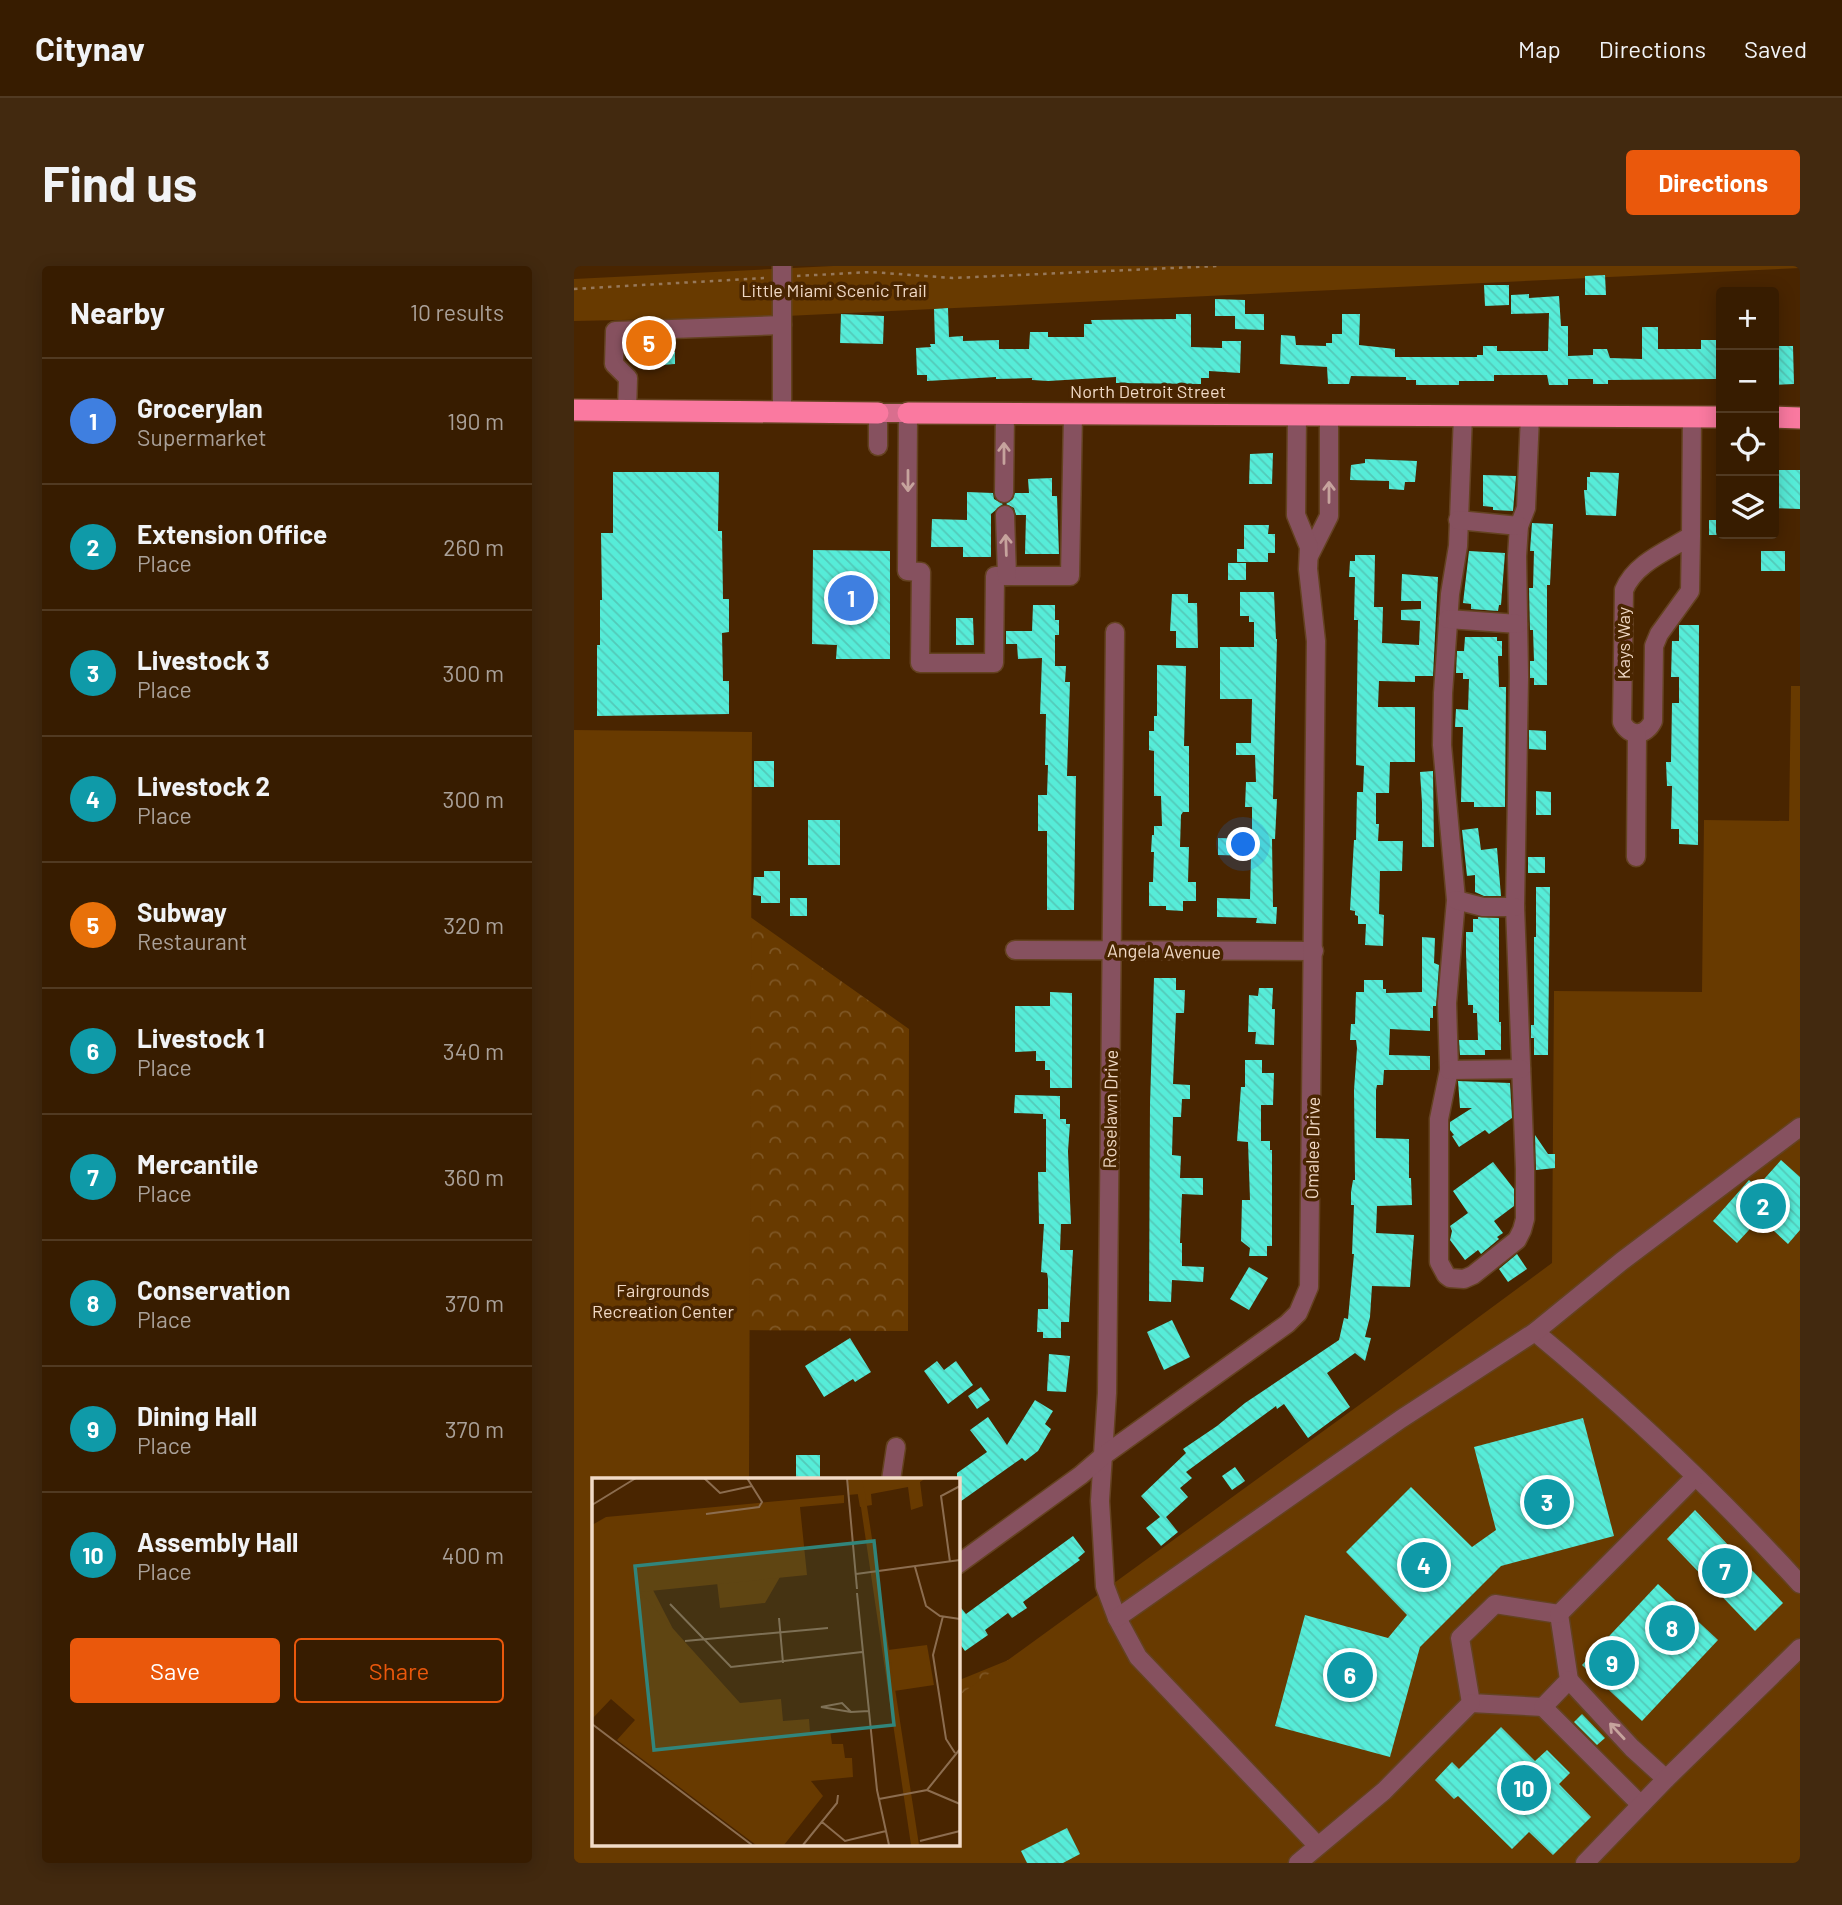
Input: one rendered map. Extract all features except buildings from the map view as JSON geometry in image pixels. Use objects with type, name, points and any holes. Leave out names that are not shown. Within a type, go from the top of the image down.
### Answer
[{"type":"highway","name":"North Detroit Street","points":[[574,410],[878,413]]},
{"type":"highway","name":"North Detroit Street","points":[[908,413],[1716,417]]},
{"type":"highway","points":[[1779,417],[1800,418]]},
{"type":"main road","name":"North Detroit Street","points":[[878,413],[908,413]]},
{"type":"street","points":[[782,412],[782,325],[790,271]]},
{"type":"street","points":[[627,411],[628,378],[614,364],[615,331],[782,325]]},
{"type":"street","points":[[878,413],[878,446]]},
{"type":"street","points":[[908,413],[907,572],[921,572],[920,663],[994,663],[995,576],[1070,576],[1073,414]]},
{"type":"street","points":[[1004,414],[1004,493]]},
{"type":"street","name":"Omalee Drive","points":[[959,1564],[1287,1324],[1306,1299],[1311,1275],[1316,641],[1307,538],[1296,515],[1297,415]]},
{"type":"street","name":"Omalee Drive","points":[[1309,556],[1329,516],[1329,415]]},
{"type":"street","points":[[1463,415],[1458,546],[1448,619],[1443,693],[1443,745],[1457,900],[1447,1003],[1449,1070],[1439,1119],[1439,1262],[1446,1275],[1455,1279],[1472,1275],[1507,1249],[1522,1230],[1525,1219],[1514,907],[1519,526],[1526,508],[1530,416]]},
{"type":"street","name":"Kays Way","points":[[1691,536],[1636,570],[1624,590],[1622,722],[1626,729],[1637,734],[1650,728],[1653,720],[1654,646],[1659,634],[1690,591],[1691,536],[1692,417]]},
{"type":"street","points":[[1004,515],[1007,576]]},
{"type":"street","points":[[1458,520],[1519,526]]},
{"type":"street","points":[[1448,619],[1518,624]]},
{"type":"street","name":"Roselawn Drive","points":[[1115,632],[1107,1393],[1100,1501],[1105,1586],[1138,1657],[1317,1845]]},
{"type":"street","name":"Kays Way","points":[[1636,858],[1637,734]]},
{"type":"street","points":[[1457,900],[1483,907],[1514,907]]},
{"type":"street","name":"Angela Avenue","points":[[1015,950],[1314,951]]},
{"type":"street","points":[[1449,1070],[1521,1069]]},
{"type":"street","points":[[1118,1618],[1401,1419],[1535,1332],[1622,1261],[1800,1127]]},
{"type":"street","points":[[1535,1332],[1604,1389],[1800,1584]]},
{"type":"street","points":[[891,1478],[897,1447]]},
{"type":"street","points":[[1559,1614],[1695,1477]]},
{"type":"street","points":[[1471,1703],[1460,1639],[1495,1604],[1559,1614]]},
{"type":"street","points":[[1559,1614],[1569,1680],[1632,1748],[1666,1779]]},
{"type":"street","points":[[1586,1863],[1666,1779],[1800,1648]]},
{"type":"street","points":[[1543,1707],[1569,1680]]},
{"type":"street","points":[[1300,1862],[1384,1791],[1471,1703],[1543,1707],[1641,1805]]},
{"type":"path","points":[[790,271],[871,272],[953,278],[1217,266]]},
{"type":"path","points":[[574,289],[764,278]]},
{"type":"green space","name":"Little Miami Scenic Trail","points":[[833,266],[1800,268],[765,317],[574,321],[574,279]]},
{"type":"green space","points":[[1791,686],[1800,686],[1800,1863],[574,1863],[574,730],[752,732],[749,1478],[592,1478],[592,1846],[744,1846],[745,1849],[750,1846],[959,1846],[959,1696],[1552,1263],[1554,991],[1702,992],[1704,820],[1789,821]]},
{"type":"green space","name":"Fairgrounds Recreation Center","points":[[574,753],[746,914],[909,1029],[908,1331],[737,1330],[592,1478],[592,1846],[783,1846],[768,1856],[574,1863]]},
{"type":"green space","points":[[1016,1657],[959,1711],[959,1680]]},
{"type":"place","name":"Subway","points":[[649,343]]},
{"type":"place","name":"Grocerylan","points":[[851,598]]},
{"type":"place","name":"Extension Office","points":[[1763,1206]]},
{"type":"place","name":"Livestock 3","points":[[1547,1502]]},
{"type":"place","name":"Livestock 2","points":[[1424,1565]]},
{"type":"place","name":"Mercantile","points":[[1725,1571]]},
{"type":"place","name":"Conservation","points":[[1672,1628]]},
{"type":"place","name":"Dining Hall","points":[[1612,1663]]},
{"type":"place","name":"Livestock 1","points":[[1350,1675]]},
{"type":"place","name":"Assembly Hall","points":[[1524,1788]]}]
